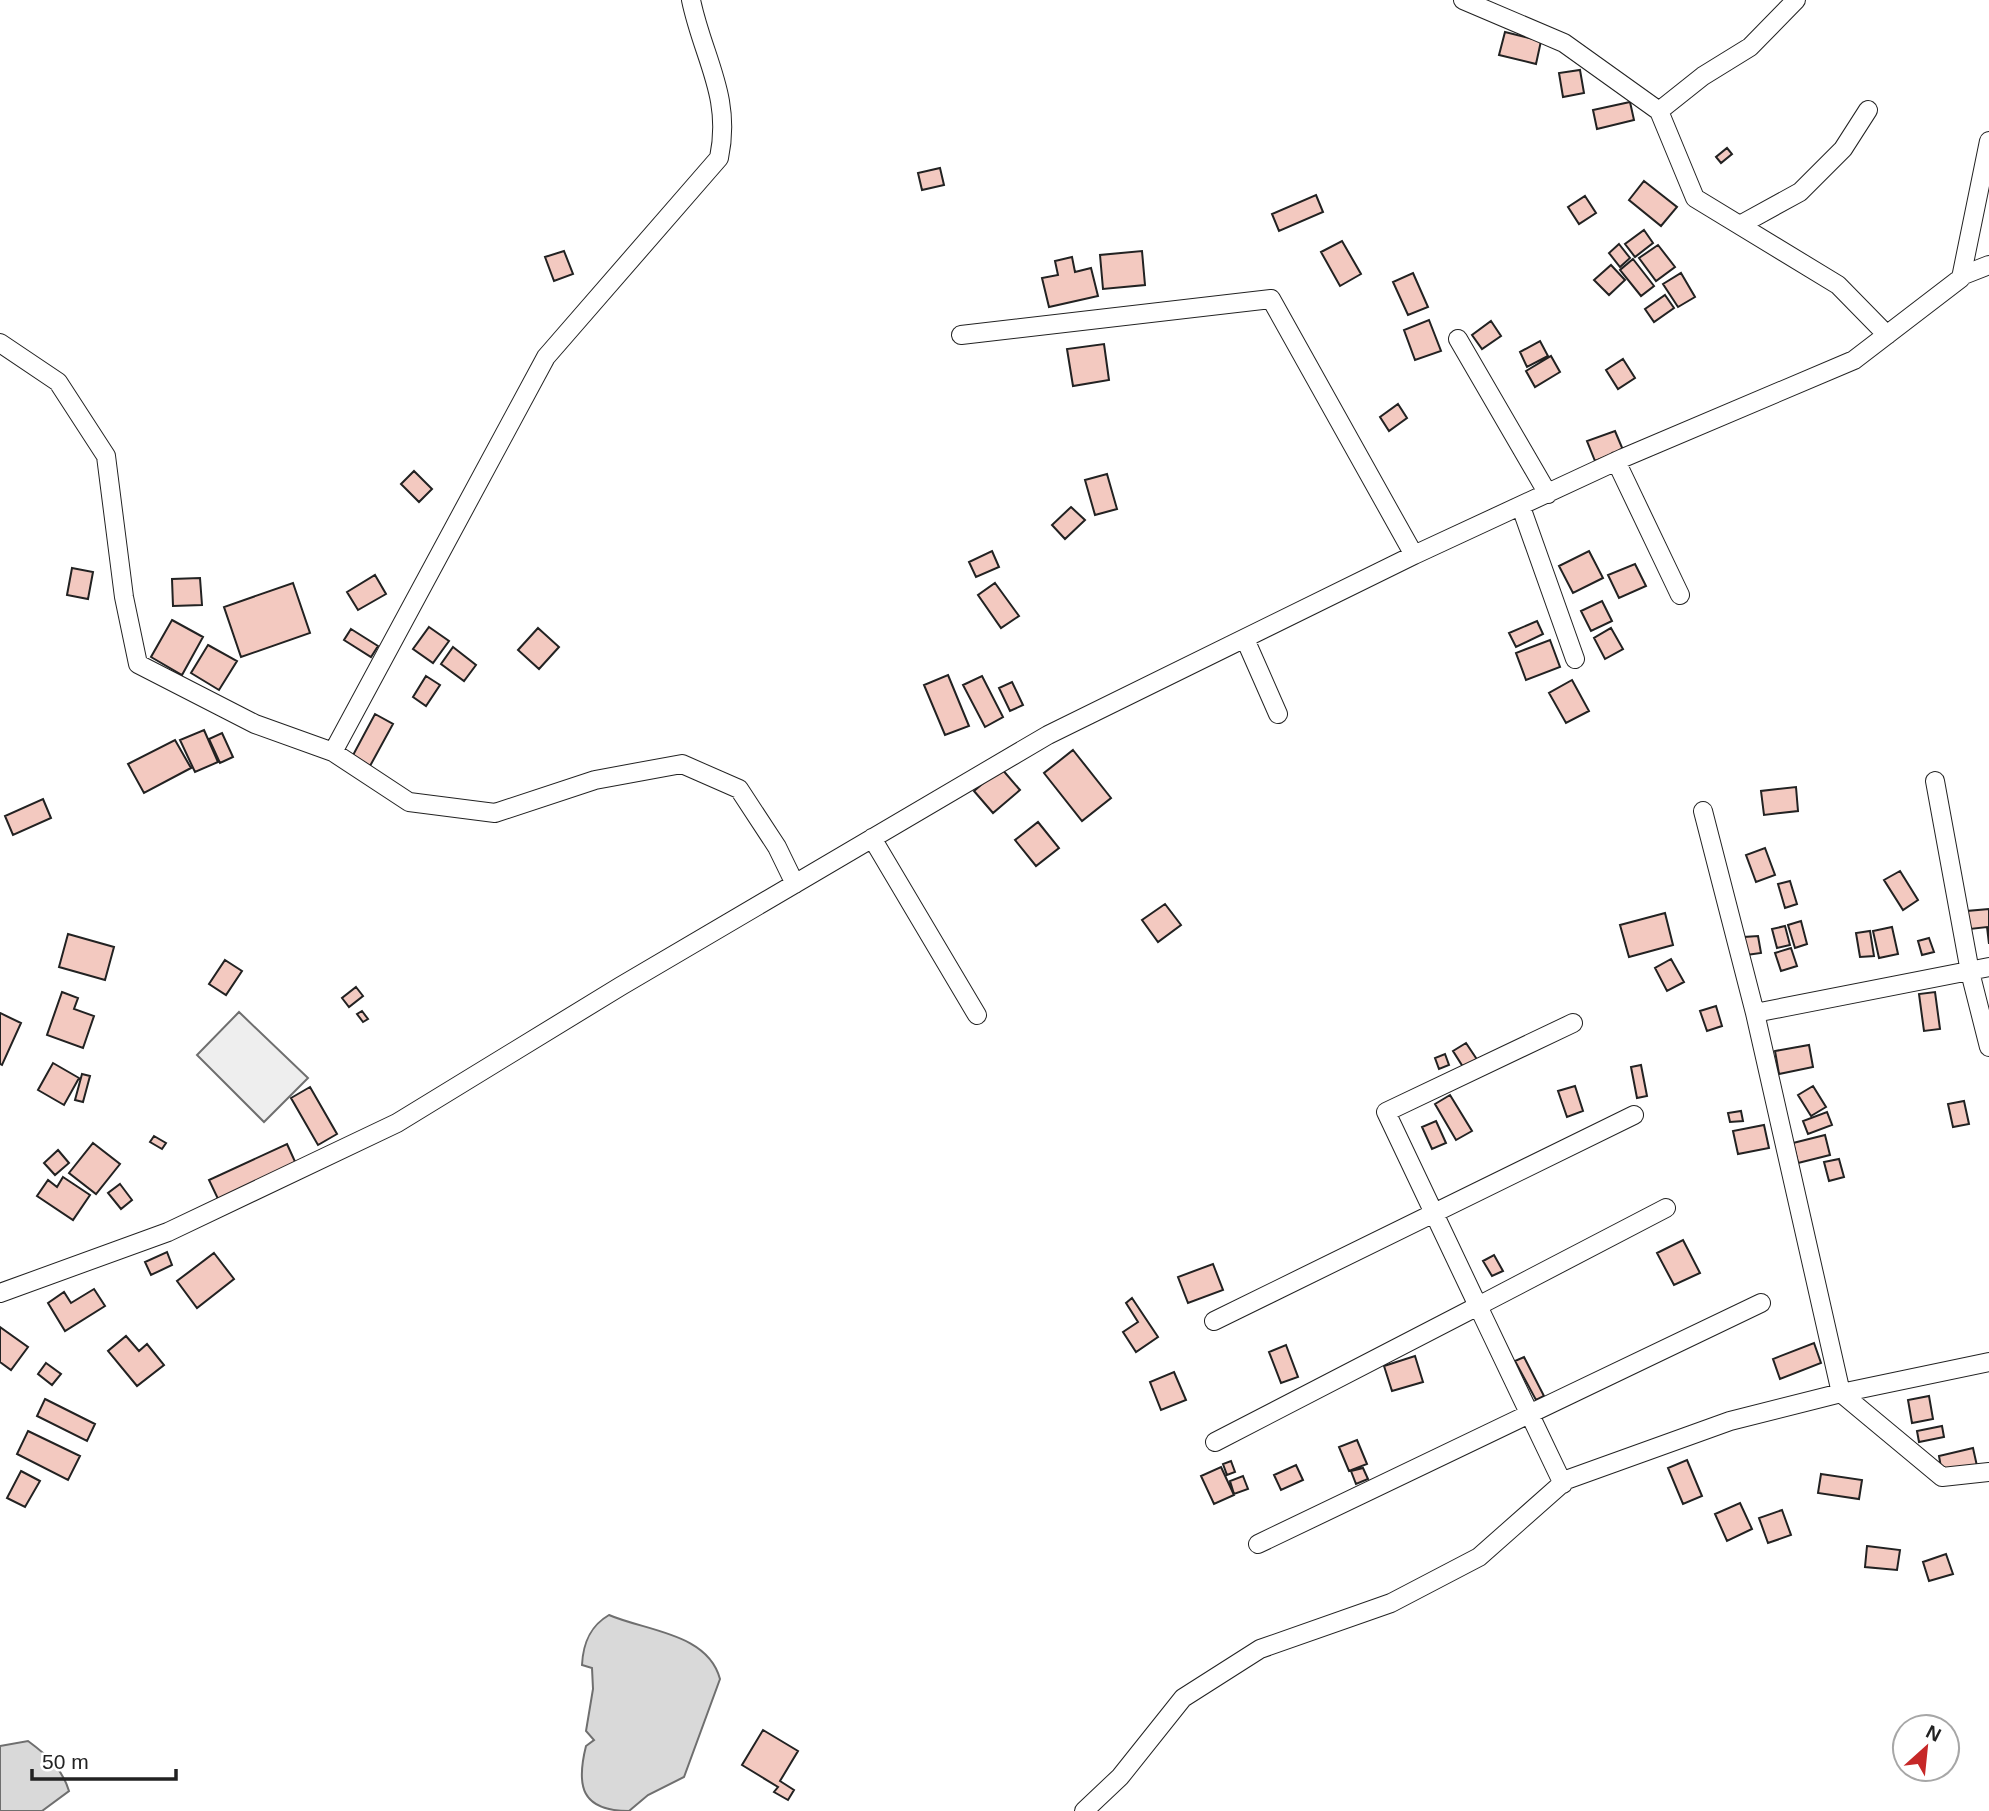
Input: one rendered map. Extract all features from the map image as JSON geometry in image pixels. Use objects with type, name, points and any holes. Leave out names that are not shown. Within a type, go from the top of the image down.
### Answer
[{"type":"street","points":[[333,752],[546,357],[719,158],[725,132],[723,104],[691,0]]},
{"type":"street","points":[[1463,0],[1564,43],[1659,111],[1695,198],[1838,285],[1887,335]]},
{"type":"street","points":[[1659,111],[1703,76],[1750,47],[1796,0]]},
{"type":"street","points":[[1740,225],[1800,192],[1843,149],[1868,110]]},
{"type":"street","points":[[1961,276],[1989,141]]},
{"type":"street","points":[[0,1293],[168,1232],[397,1123],[1048,735],[1414,555],[1616,461],[1854,360],[1961,276],[1989,265]]},
{"type":"street","points":[[961,335],[1271,299],[1414,555]]},
{"type":"street","points":[[1458,339],[1548,494]]},
{"type":"street","points":[[0,343],[58,383],[106,456],[124,597],[138,664],[255,724],[333,752],[409,802],[495,813],[595,780],[682,765],[738,789],[777,847],[795,884]]},
{"type":"street","points":[[1616,461],[1680,595]]},
{"type":"street","points":[[1521,507],[1575,659]]},
{"type":"street","points":[[1245,639],[1278,714]]},
{"type":"street","points":[[1935,780],[1970,972],[1989,1047]]},
{"type":"street","points":[[1703,811],[1755,1013],[1841,1393],[1942,1477],[1989,1472]]},
{"type":"street","points":[[872,838],[977,1015]]},
{"type":"street","points":[[1755,1013],[1989,967]]},
{"type":"street","points":[[1563,1484],[1386,1112],[1573,1023]]},
{"type":"street","points":[[1214,1321],[1634,1115]]},
{"type":"street","points":[[1215,1443],[1666,1208]]},
{"type":"street","points":[[1258,1544],[1760,1303]]},
{"type":"street","points":[[1084,1811],[1119,1777],[1183,1698],[1260,1649],[1391,1603],[1479,1557],[1563,1484],[1730,1421],[1841,1393],[1989,1362]]},
{"type":"shaded area","points":[[239,1012],[308,1078],[264,1122],[197,1055]]},
{"type":"shaded area","points":[[609,1615],[689,1643],[703,1652],[720,1679],[684,1777],[648,1795],[629,1811],[613,1810],[592,1801],[583,1784],[586,1746],[594,1740],[586,1731],[593,1689],[592,1668],[582,1665],[583,1657],[592,1630]]},
{"type":"shaded area","points":[[28,1741],[53,1763],[69,1791],[42,1811],[0,1811],[0,1746]]},
{"type":"building","points":[[1505,32],[1541,41],[1536,64],[1499,55]]},
{"type":"building","points":[[1580,70],[1584,93],[1563,97],[1559,73]]},
{"type":"building","points":[[1630,102],[1634,120],[1597,129],[1593,110]]},
{"type":"building","points":[[1727,148],[1732,154],[1721,163],[1716,157]]},
{"type":"building","points":[[940,168],[944,185],[922,190],[918,173]]},
{"type":"building","points":[[1644,181],[1677,207],[1661,226],[1629,200]]},
{"type":"building","points":[[1316,195],[1323,212],[1279,231],[1272,214]]},
{"type":"building","points":[[1585,196],[1596,213],[1579,224],[1568,207]]},
{"type":"building","points":[[1644,230],[1653,243],[1635,257],[1625,244]]},
{"type":"building","points":[[1342,241],[1361,274],[1340,286],[1321,252]]},
{"type":"building","points":[[1619,244],[1630,258],[1620,267],[1609,253]]},
{"type":"building","points":[[1658,245],[1675,267],[1656,281],[1639,258]]},
{"type":"building","points":[[564,251],[573,274],[554,281],[545,257]]},
{"type":"building","points":[[1142,251],[1145,285],[1103,289],[1100,255]]},
{"type":"building","points":[[1072,257],[1075,272],[1091,268],[1098,296],[1049,307],[1042,278],[1058,275],[1055,261]]},
{"type":"building","points":[[1633,259],[1654,286],[1641,296],[1620,270]]},
{"type":"building","points":[[1611,265],[1625,280],[1609,295],[1594,280]]},
{"type":"building","points":[[1413,273],[1428,307],[1408,315],[1393,282]]},
{"type":"building","points":[[1681,273],[1695,297],[1678,307],[1663,284]]},
{"type":"building","points":[[1665,295],[1674,308],[1654,322],[1645,309]]},
{"type":"building","points":[[1429,320],[1441,351],[1415,360],[1404,330]]},
{"type":"building","points":[[1491,321],[1501,336],[1482,349],[1472,335]]},
{"type":"building","points":[[1540,341],[1548,356],[1527,367],[1520,352]]},
{"type":"building","points":[[1104,344],[1109,380],[1073,386],[1067,349]]},
{"type":"building","points":[[1551,356],[1560,372],[1535,387],[1526,371]]},
{"type":"building","points":[[1623,359],[1635,378],[1618,389],[1606,370]]},
{"type":"building","points":[[1398,404],[1407,418],[1389,431],[1380,417]]},
{"type":"building","points":[[1615,431],[1623,450],[1595,461],[1587,441]]},
{"type":"building","points":[[414,471],[432,489],[419,502],[401,484]]},
{"type":"building","points":[[1107,474],[1117,509],[1095,515],[1085,480]]},
{"type":"building","points":[[1071,507],[1085,520],[1065,539],[1052,525]]},
{"type":"building","points":[[992,551],[999,567],[976,577],[969,562]]},
{"type":"building","points":[[1589,551],[1603,578],[1573,593],[1559,566]]},
{"type":"building","points":[[1635,564],[1646,586],[1619,598],[1608,575]]},
{"type":"building","points":[[72,568],[93,572],[88,599],[67,595]]},
{"type":"building","points":[[375,575],[386,594],[358,610],[347,592]]},
{"type":"building","points":[[200,578],[202,605],[173,606],[172,579]]},
{"type":"building","points":[[293,583],[310,633],[241,657],[224,607]]},
{"type":"building","points":[[995,583],[1019,616],[1001,628],[978,595]]},
{"type":"building","points":[[1602,601],[1612,621],[1591,631],[1581,611]]},
{"type":"building","points":[[172,620],[203,637],[182,675],[151,657]]},
{"type":"building","points":[[1537,621],[1543,634],[1516,647],[1509,633]]},
{"type":"building","points":[[429,627],[449,641],[433,663],[413,649]]},
{"type":"building","points":[[538,628],[559,647],[539,669],[518,650]]},
{"type":"building","points":[[1611,628],[1623,649],[1605,659],[1594,638]]},
{"type":"building","points":[[351,629],[378,646],[371,657],[344,640]]},
{"type":"building","points":[[1550,640],[1560,667],[1526,680],[1516,653]]},
{"type":"building","points":[[208,645],[237,661],[219,690],[191,673]]},
{"type":"building","points":[[453,647],[476,665],[464,681],[441,664]]},
{"type":"building","points":[[948,675],[969,726],[945,735],[924,685]]},
{"type":"building","points":[[426,676],[440,685],[426,706],[413,697]]},
{"type":"building","points":[[982,676],[1003,717],[985,727],[963,685]]},
{"type":"building","points":[[1572,680],[1589,711],[1566,723],[1549,693]]},
{"type":"building","points":[[1012,682],[1023,705],[1010,711],[999,688]]},
{"type":"building","points":[[375,714],[393,724],[370,766],[352,757]]},
{"type":"building","points":[[204,730],[218,762],[195,772],[180,740]]},
{"type":"building","points":[[222,733],[233,757],[220,763],[209,739]]},
{"type":"building","points":[[175,740],[191,768],[144,793],[128,764]]},
{"type":"building","points":[[1073,750],[1111,798],[1082,821],[1044,773]]},
{"type":"building","points":[[1001,768],[1020,790],[993,813],[974,791]]},
{"type":"building","points":[[1796,787],[1798,811],[1764,815],[1761,791]]},
{"type":"building","points":[[43,799],[51,818],[13,835],[5,816]]},
{"type":"building","points":[[1038,822],[1059,848],[1036,866],[1015,840]]},
{"type":"building","points":[[1765,848],[1775,875],[1756,882],[1746,855]]},
{"type":"building","points":[[1900,871],[1918,900],[1903,910],[1884,880]]},
{"type":"building","points":[[1790,881],[1797,904],[1785,908],[1778,884]]},
{"type":"building","points":[[1165,904],[1181,925],[1158,942],[1142,920]]},
{"type":"building","points":[[1989,909],[1989,944],[1987,927],[1970,929],[1967,911]]},
{"type":"building","points":[[1665,913],[1673,945],[1629,957],[1620,925]]},
{"type":"building","points":[[1801,921],[1807,944],[1795,948],[1788,925]]},
{"type":"building","points":[[1785,926],[1790,945],[1777,948],[1772,929]]},
{"type":"building","points":[[1892,927],[1898,954],[1879,958],[1873,931]]},
{"type":"building","points":[[1870,931],[1874,956],[1860,957],[1856,933]]},
{"type":"building","points":[[68,934],[114,947],[105,980],[59,967]]},
{"type":"building","points":[[1758,936],[1761,953],[1746,955],[1744,937]]},
{"type":"building","points":[[1929,938],[1934,952],[1922,955],[1918,941]]},
{"type":"building","points":[[1791,948],[1797,966],[1781,971],[1775,953]]},
{"type":"building","points":[[1671,959],[1684,982],[1667,991],[1655,968]]},
{"type":"building","points":[[225,960],[242,971],[226,995],[209,984]]},
{"type":"building","points":[[356,987],[363,996],[349,1007],[342,998]]},
{"type":"building","points":[[62,992],[78,998],[74,1009],[94,1016],[83,1048],[47,1035]]},
{"type":"building","points":[[1935,992],[1940,1029],[1924,1031],[1919,994]]},
{"type":"building","points":[[1716,1006],[1722,1026],[1707,1031],[1700,1011]]},
{"type":"building","points":[[362,1011],[368,1019],[363,1022],[357,1014]]},
{"type":"building","points":[[0,1013],[21,1023],[2,1065],[0,1064]]},
{"type":"building","points":[[1466,1043],[1478,1061],[1465,1070],[1453,1051]]},
{"type":"building","points":[[1809,1045],[1813,1067],[1779,1074],[1775,1051]]},
{"type":"building","points":[[1445,1054],[1449,1065],[1439,1069],[1435,1058]]},
{"type":"building","points":[[53,1063],[79,1078],[64,1105],[38,1090]]},
{"type":"building","points":[[1641,1065],[1647,1096],[1637,1098],[1631,1067]]},
{"type":"building","points":[[82,1074],[90,1076],[83,1102],[75,1100]]},
{"type":"building","points":[[1575,1086],[1583,1111],[1567,1117],[1558,1091]]},
{"type":"building","points":[[1813,1086],[1826,1107],[1811,1116],[1798,1095]]},
{"type":"building","points":[[310,1087],[337,1134],[318,1145],[291,1098]]},
{"type":"building","points":[[1450,1095],[1472,1131],[1456,1140],[1435,1104]]},
{"type":"building","points":[[1964,1101],[1969,1124],[1953,1127],[1948,1104]]},
{"type":"building","points":[[1741,1111],[1743,1121],[1730,1122],[1728,1113]]},
{"type":"building","points":[[1827,1112],[1832,1125],[1808,1134],[1803,1121]]},
{"type":"building","points":[[1436,1121],[1446,1143],[1432,1149],[1422,1127]]},
{"type":"building","points":[[1764,1125],[1769,1148],[1738,1154],[1733,1131]]},
{"type":"building","points":[[1825,1135],[1830,1155],[1798,1163],[1793,1143]]},
{"type":"building","points":[[154,1136],[166,1143],[162,1149],[150,1142]]},
{"type":"building","points":[[93,1143],[120,1164],[96,1194],[69,1173]]},
{"type":"building","points":[[287,1144],[297,1166],[219,1201],[209,1180]]},
{"type":"building","points":[[58,1150],[69,1163],[55,1175],[44,1163]]},
{"type":"building","points":[[1839,1159],[1844,1177],[1829,1181],[1824,1162]]},
{"type":"building","points":[[63,1177],[90,1195],[73,1220],[37,1196],[48,1180],[57,1187]]},
{"type":"building","points":[[120,1184],[132,1200],[121,1209],[108,1193]]},
{"type":"building","points":[[1683,1240],[1700,1273],[1674,1285],[1657,1253]]},
{"type":"building","points":[[167,1252],[172,1265],[151,1275],[145,1262]]},
{"type":"building","points":[[214,1253],[234,1279],[197,1308],[177,1281]]},
{"type":"building","points":[[1494,1255],[1503,1271],[1492,1276],[1483,1261]]},
{"type":"building","points":[[1213,1264],[1223,1290],[1188,1303],[1178,1277]]},
{"type":"building","points":[[94,1289],[105,1306],[65,1331],[48,1303],[64,1292],[71,1303]]},
{"type":"building","points":[[1132,1298],[1158,1337],[1136,1352],[1123,1332],[1138,1322],[1126,1303]]},
{"type":"building","points":[[0,1327],[28,1347],[11,1370],[0,1362]]},
{"type":"building","points":[[126,1336],[139,1351],[147,1344],[164,1365],[137,1386],[108,1351]]},
{"type":"building","points":[[1814,1343],[1821,1363],[1780,1379],[1773,1359]]},
{"type":"building","points":[[1286,1345],[1298,1377],[1281,1383],[1269,1352]]},
{"type":"building","points":[[1415,1356],[1423,1382],[1392,1391],[1384,1366]]},
{"type":"building","points":[[1524,1357],[1544,1396],[1536,1400],[1515,1361]]},
{"type":"building","points":[[46,1363],[61,1374],[52,1385],[38,1374]]},
{"type":"building","points":[[1174,1372],[1186,1400],[1161,1410],[1150,1382]]},
{"type":"building","points":[[1929,1396],[1933,1419],[1912,1423],[1908,1400]]},
{"type":"building","points":[[45,1399],[95,1424],[87,1441],[37,1416]]},
{"type":"building","points":[[1942,1426],[1944,1437],[1919,1442],[1917,1431]]},
{"type":"building","points":[[28,1431],[80,1456],[68,1480],[17,1454]]},
{"type":"building","points":[[1357,1440],[1367,1464],[1349,1471],[1339,1447]]},
{"type":"building","points":[[1973,1448],[1977,1466],[1942,1473],[1939,1456]]},
{"type":"building","points":[[1687,1460],[1702,1496],[1683,1504],[1668,1468]]},
{"type":"building","points":[[1231,1461],[1235,1472],[1227,1475],[1223,1464]]},
{"type":"building","points":[[1296,1465],[1303,1480],[1281,1490],[1274,1475]]},
{"type":"building","points":[[1221,1467],[1234,1495],[1214,1504],[1201,1476]]},
{"type":"building","points":[[1363,1468],[1368,1479],[1356,1484],[1351,1471]]},
{"type":"building","points":[[21,1471],[40,1481],[25,1507],[7,1498]]},
{"type":"building","points":[[1821,1474],[1862,1480],[1859,1499],[1818,1493]]},
{"type":"building","points":[[1243,1476],[1248,1489],[1234,1494],[1230,1481]]},
{"type":"building","points":[[1740,1503],[1752,1529],[1727,1541],[1715,1514]]},
{"type":"building","points":[[1782,1510],[1791,1535],[1768,1543],[1759,1518]]},
{"type":"building","points":[[1867,1546],[1900,1550],[1897,1570],[1865,1567]]},
{"type":"building","points":[[1946,1554],[1953,1574],[1929,1581],[1923,1562]]},
{"type":"building","points":[[763,1730],[798,1751],[780,1781],[794,1790],[788,1800],[774,1792],[778,1787],[742,1765]]}]
